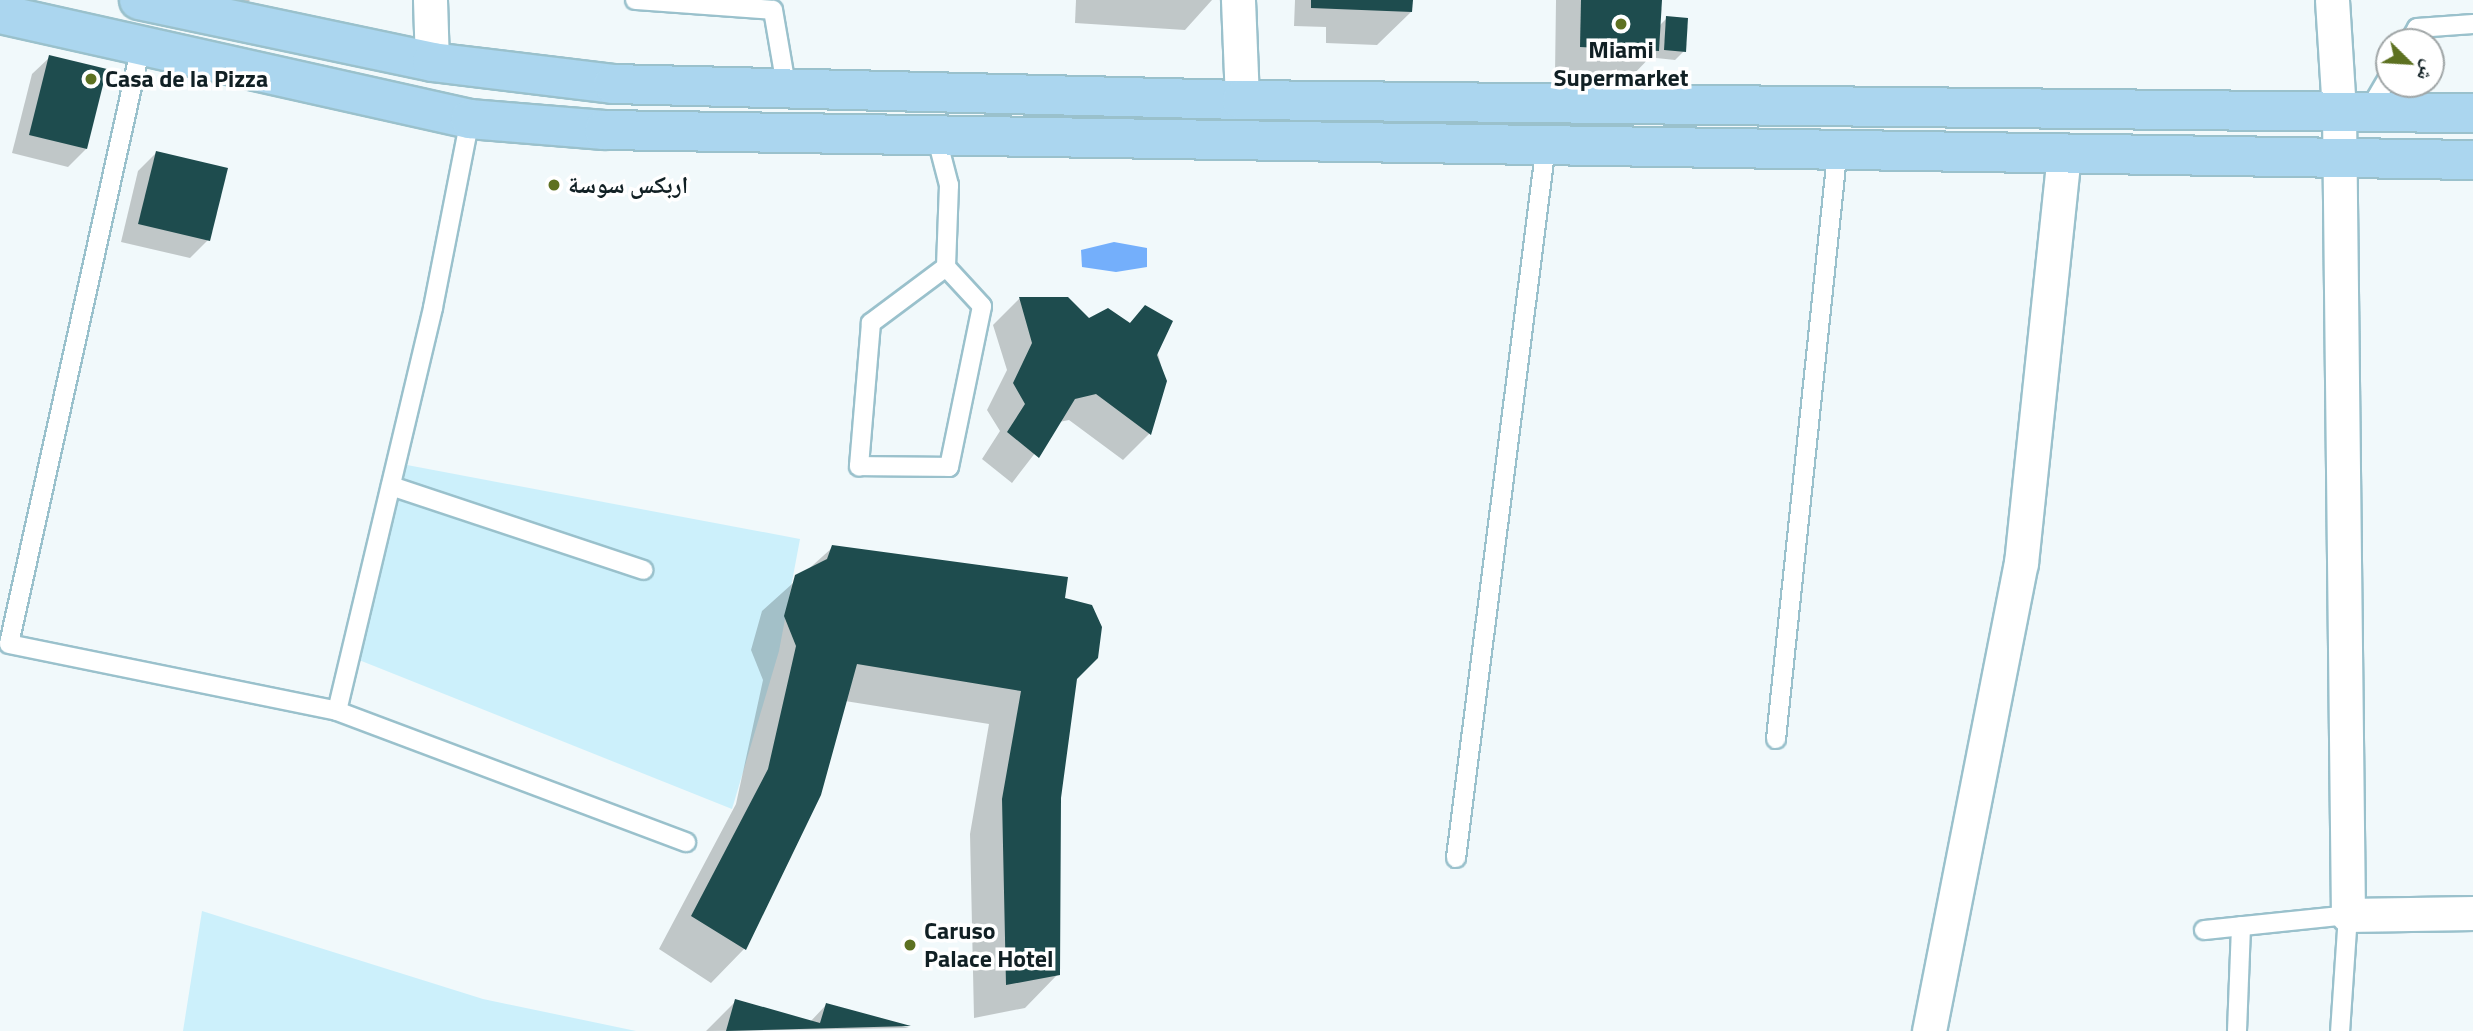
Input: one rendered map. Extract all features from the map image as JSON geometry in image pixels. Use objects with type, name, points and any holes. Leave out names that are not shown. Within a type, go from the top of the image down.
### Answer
[{"type":"main road","points":[[139,0],[432,62],[613,84],[787,91],[1242,100],[2473,113]]},
{"type":"main road","points":[[0,14],[470,119],[697,135],[1838,146],[2473,160]]},
{"type":"street","points":[[430,0],[432,62]]},
{"type":"street","points":[[1238,0],[1242,100]]},
{"type":"street","points":[[2332,0],[2354,112],[2339,155],[2348,915],[2473,913]]},
{"type":"street","points":[[1929,1031],[2021,563],[2064,151]]},
{"type":"lane","points":[[635,0],[773,10],[787,91]]},
{"type":"lane","points":[[2428,28],[2473,24]]},
{"type":"lane","points":[[141,46],[9,643],[337,711],[685,842]]},
{"type":"lane","points":[[2354,112],[2375,90]]},
{"type":"lane","points":[[337,711],[391,486],[470,119]]},
{"type":"lane","points":[[937,139],[949,185],[946,267],[982,306],[949,467],[859,466],[871,323],[946,267]]},
{"type":"lane","points":[[1456,858],[1546,145]]},
{"type":"lane","points":[[1776,739],[1838,146]]},
{"type":"lane","points":[[391,486],[643,570]]},
{"type":"lane","points":[[2204,930],[2348,915],[2340,1031]]},
{"type":"lane","points":[[2237,1031],[2241,926]]},
{"type":"shaded area","points":[[407,465],[800,539],[779,651],[732,809],[359,660]]},
{"type":"shaded area","points":[[202,911],[483,999],[636,1031],[183,1031]]},
{"type":"water","points":[[1114,242],[1147,248],[1147,267],[1116,272],[1082,267],[1081,250]]},
{"type":"building","points":[[1311,0],[1413,0],[1412,12],[1311,8]]},
{"type":"building","name":"Miami Supermarket","points":[[1581,0],[1662,0],[1659,51],[1580,47]]},
{"type":"building","points":[[1666,16],[1688,18],[1686,52],[1664,50]]},
{"type":"building","points":[[49,55],[107,69],[87,149],[29,135]]},
{"type":"building","points":[[156,151],[228,168],[210,241],[138,224]]},
{"type":"building","points":[[1019,297],[1068,297],[1089,318],[1108,308],[1130,323],[1145,305],[1173,321],[1157,355],[1167,381],[1151,435],[1096,394],[1075,399],[1039,458],[1007,432],[1025,404],[1013,383],[1032,343]]},
{"type":"building","points":[[832,545],[1068,577],[1065,598],[1092,605],[1102,627],[1098,658],[1077,679],[1061,798],[1060,975],[1006,985],[1002,799],[1021,691],[857,664],[821,795],[746,950],[691,916],[768,769],[796,646],[784,616],[795,575],[827,559]]},
{"type":"building","points":[[735,999],[820,1023],[826,1003],[911,1026],[726,1031]]},
{"type":"place","name":"Miami Supermarket","points":[[1621,24]]},
{"type":"place","name":"Casa de la Pizza","points":[[91,79]]},
{"type":"place","name":"اربكس سوسة","points":[[554,185]]},
{"type":"place","name":"Caruso Palace Hotel","points":[[910,945]]}]
